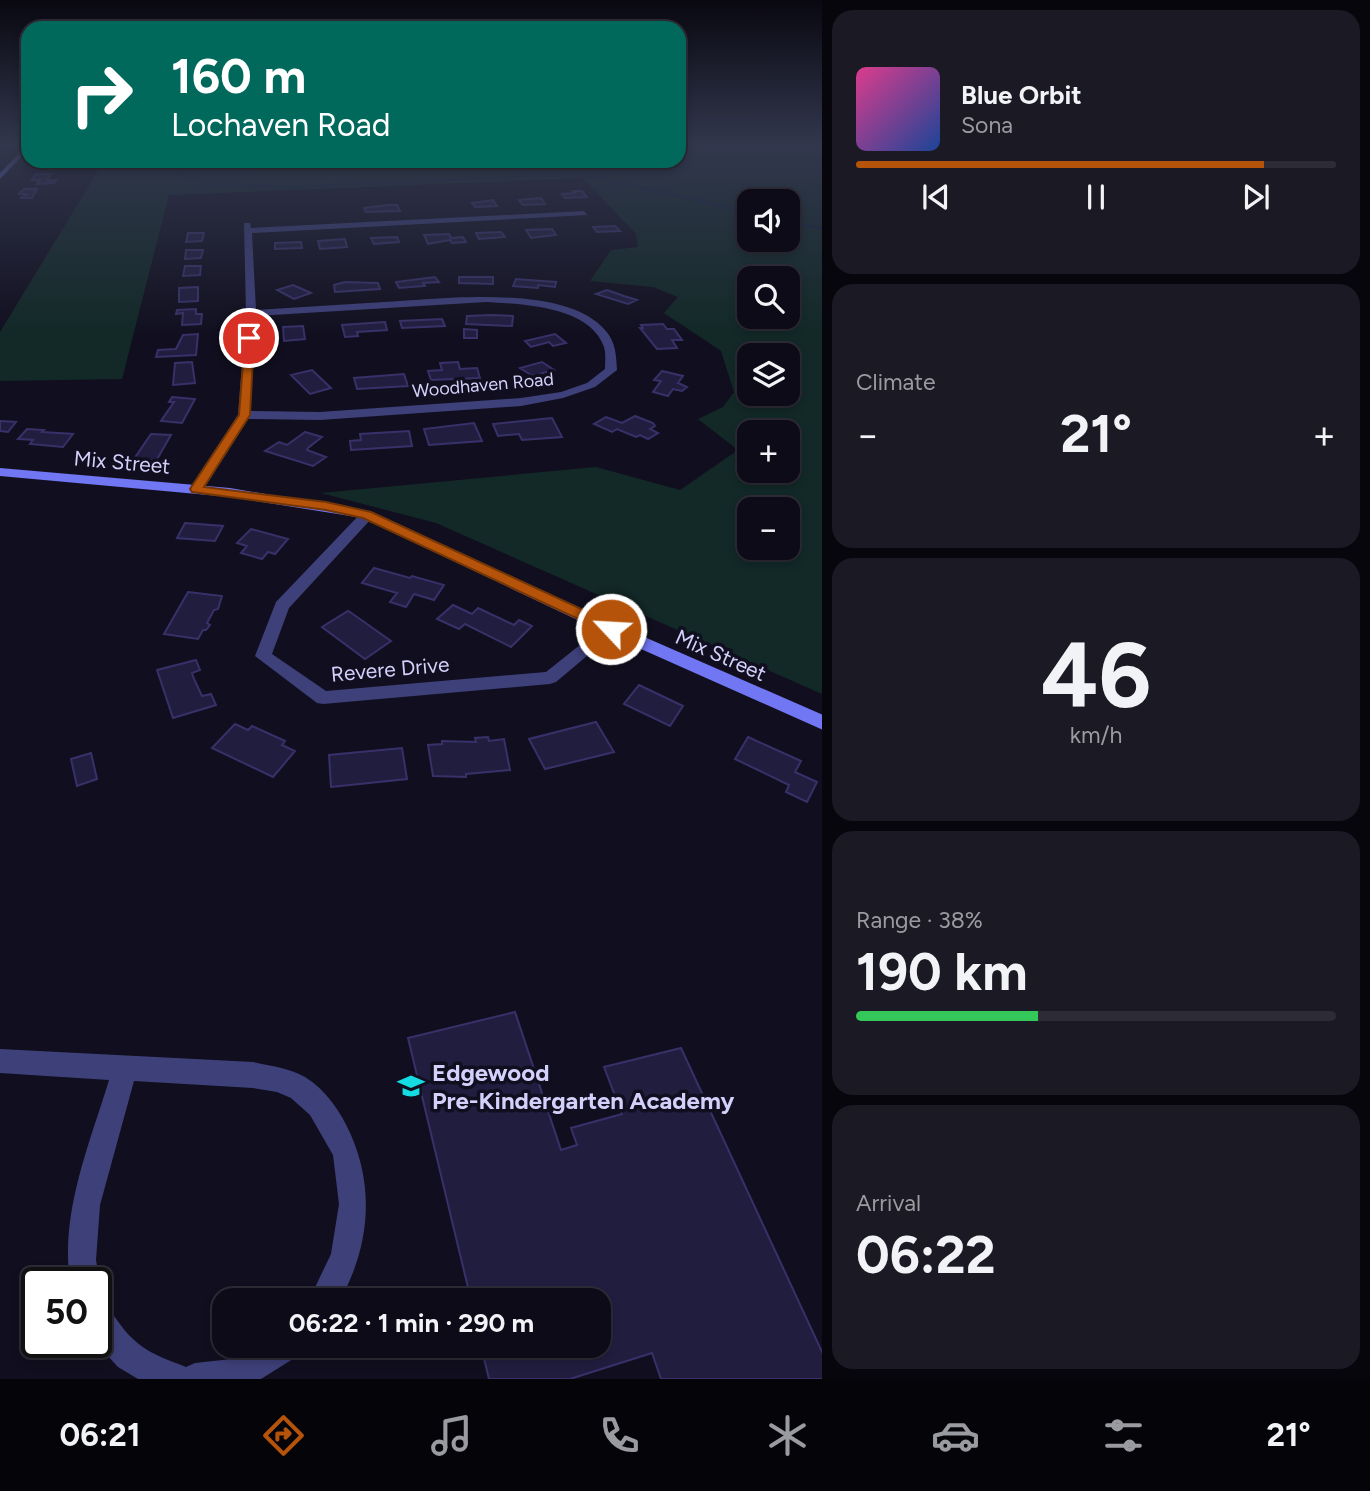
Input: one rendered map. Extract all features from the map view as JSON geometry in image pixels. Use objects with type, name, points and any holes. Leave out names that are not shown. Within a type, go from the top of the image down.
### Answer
[{"type":"main road","name":"Mix Street","points":[[0,472],[196,489],[326,506],[367,515],[611,629],[822,723]]},
{"type":"street","points":[[196,489],[244,415],[251,313],[247,228],[584,214]]},
{"type":"street","name":"Woodhaven Road","points":[[244,415],[320,416],[542,399],[591,386],[611,370],[613,356],[610,341],[603,331],[584,319],[560,309],[523,301],[486,299],[251,313]]},
{"type":"street","name":"Revere Drive","points":[[367,515],[282,606],[263,656],[323,698],[550,678],[611,629]]},
{"type":"street","points":[[0,1061],[253,1075],[287,1081],[315,1101],[334,1125],[348,1155],[354,1194],[351,1236],[332,1288]]},
{"type":"street","points":[[84,1267],[81,1240],[87,1202],[125,1069]]},
{"type":"street","points":[[112,1342],[136,1363],[176,1379]]},
{"type":"street","points":[[195,1379],[225,1378],[270,1358]]},
{"type":"green space","points":[[76,207],[166,207],[122,379],[0,381],[0,332]]},
{"type":"green space","points":[[611,207],[737,207],[737,252],[800,252],[800,207],[822,207],[822,694],[436,523],[321,493],[596,467],[680,490],[737,451],[737,483],[800,483],[800,420],[737,420],[737,449],[698,419],[723,407],[734,392],[721,351],[664,313],[678,297],[653,287],[590,281],[611,250],[638,247],[636,234]]},
{"type":"building","points":[[398,207],[400,211],[366,212],[364,208]]},
{"type":"building","points":[[615,226],[620,231],[597,232],[593,227]]},
{"type":"building","points":[[552,229],[556,235],[531,238],[526,230]]},
{"type":"building","points":[[501,232],[505,237],[479,239],[476,233]]},
{"type":"building","points":[[188,233],[204,233],[202,241],[186,242]]},
{"type":"building","points":[[449,234],[451,238],[463,237],[466,242],[452,243],[450,240],[428,244],[424,235]]},
{"type":"building","points":[[397,237],[399,242],[374,244],[371,238]]},
{"type":"building","points":[[345,239],[347,247],[320,249],[318,241]]},
{"type":"building","points":[[301,242],[302,248],[275,249],[275,243]]},
{"type":"building","points":[[186,250],[203,250],[201,258],[185,259]]},
{"type":"building","points":[[185,266],[201,266],[200,275],[183,276]]},
{"type":"building","points":[[435,277],[439,282],[423,283],[425,286],[399,288],[396,282]]},
{"type":"building","points":[[459,277],[493,277],[493,284],[459,283]]},
{"type":"building","points":[[516,279],[556,282],[555,287],[513,286]]},
{"type":"building","points":[[345,282],[378,283],[380,289],[335,292],[334,285]]},
{"type":"building","points":[[293,285],[311,293],[294,299],[277,290]]},
{"type":"building","points":[[198,287],[198,301],[179,302],[179,288]]},
{"type":"building","points":[[607,290],[637,300],[628,304],[596,294]]},
{"type":"building","points":[[196,309],[196,314],[202,314],[201,324],[182,325],[183,313],[176,314],[177,310]]},
{"type":"building","points":[[467,316],[513,316],[512,326],[466,324]]},
{"type":"building","points":[[442,319],[445,326],[402,328],[400,321]]},
{"type":"building","points":[[385,322],[387,330],[357,332],[358,336],[345,337],[342,325]]},
{"type":"building","points":[[663,324],[667,329],[674,329],[682,340],[672,340],[677,348],[657,349],[640,328],[643,328],[641,325]]},
{"type":"building","points":[[303,326],[305,339],[284,341],[283,327]]},
{"type":"building","points":[[464,329],[477,330],[477,338],[464,338]]},
{"type":"building","points":[[198,334],[196,355],[156,357],[158,350],[176,349],[183,335]]},
{"type":"building","points":[[555,334],[566,343],[553,346],[549,342],[531,347],[525,341]]},
{"type":"building","points":[[192,362],[195,383],[173,385],[175,363]]},
{"type":"building","points":[[458,362],[460,369],[477,368],[480,378],[431,380],[428,371],[442,370],[440,363]]},
{"type":"building","points":[[542,362],[554,370],[533,376],[520,368]]},
{"type":"building","points":[[312,370],[331,388],[310,394],[291,375]]},
{"type":"building","points":[[662,371],[683,376],[678,383],[687,387],[682,391],[673,389],[668,396],[653,392],[661,381],[654,380]]},
{"type":"building","points":[[404,374],[408,386],[357,389],[354,378]]},
{"type":"building","points":[[172,397],[195,399],[182,423],[161,421],[174,402],[169,402]]},
{"type":"building","points":[[635,416],[653,423],[655,426],[650,429],[658,433],[648,439],[617,429],[612,432],[594,424],[606,417],[622,423]]},
{"type":"building","points":[[552,418],[562,437],[522,440],[519,434],[498,436],[493,424]]},
{"type":"building","points":[[0,421],[16,422],[8,432],[0,431]]},
{"type":"building","points":[[474,423],[482,441],[429,445],[424,429]]},
{"type":"building","points":[[27,429],[73,434],[63,447],[30,444],[33,440],[18,439]]},
{"type":"building","points":[[409,431],[412,446],[351,450],[350,441],[361,440],[360,434]]},
{"type":"building","points":[[305,432],[322,437],[307,450],[326,457],[313,466],[265,451],[279,442],[287,445]]},
{"type":"building","points":[[151,434],[171,435],[156,461],[134,459]]},
{"type":"building","points":[[185,523],[223,526],[215,541],[177,538]]},
{"type":"building","points":[[251,529],[288,539],[275,554],[268,552],[262,559],[241,553],[247,546],[237,543]]},
{"type":"building","points":[[374,568],[444,585],[434,600],[414,594],[406,607],[390,602],[397,593],[362,583]]},
{"type":"building","points":[[188,592],[222,596],[218,609],[214,610],[207,623],[210,625],[198,639],[164,634]]},
{"type":"building","points":[[453,605],[472,614],[478,608],[514,625],[519,620],[532,626],[511,647],[465,624],[459,629],[437,619]]},
{"type":"building","points":[[348,611],[391,641],[365,659],[322,627]]},
{"type":"building","points":[[196,660],[200,670],[192,673],[194,679],[202,696],[211,694],[216,705],[173,718],[157,670]]},
{"type":"building","points":[[639,685],[683,706],[670,726],[624,704]]},
{"type":"building","points":[[596,722],[614,752],[545,769],[529,739]]},
{"type":"building","points":[[235,724],[248,730],[252,726],[285,741],[282,745],[295,751],[273,777],[212,748]]},
{"type":"building","points":[[488,737],[489,741],[504,739],[510,770],[466,774],[466,777],[433,776],[428,745],[442,744],[442,741],[476,742],[475,738]]},
{"type":"building","points":[[748,737],[801,761],[795,772],[817,782],[807,802],[786,792],[789,785],[735,759]]},
{"type":"building","points":[[402,748],[407,779],[331,787],[329,755]]},
{"type":"building","points":[[91,753],[97,779],[77,786],[71,759]]},
{"type":"building","points":[[515,1012],[561,1150],[577,1145],[571,1128],[622,1114],[604,1067],[681,1048],[822,1352],[822,1379],[661,1379],[652,1353],[570,1379],[489,1379],[484,1358],[611,1358],[611,1288],[468,1288],[408,1038]]},
{"type":"waterway","points":[[728,207],[737,209]]},
{"type":"waterway","points":[[800,224],[822,229]]},
{"type":"place","name":"Edgewood Pre-Kindergarten Academy","points":[[411,1086]]},
{"type":"route","points":[[249,338],[244,415],[196,489],[326,506],[367,515],[611,629]]}]
